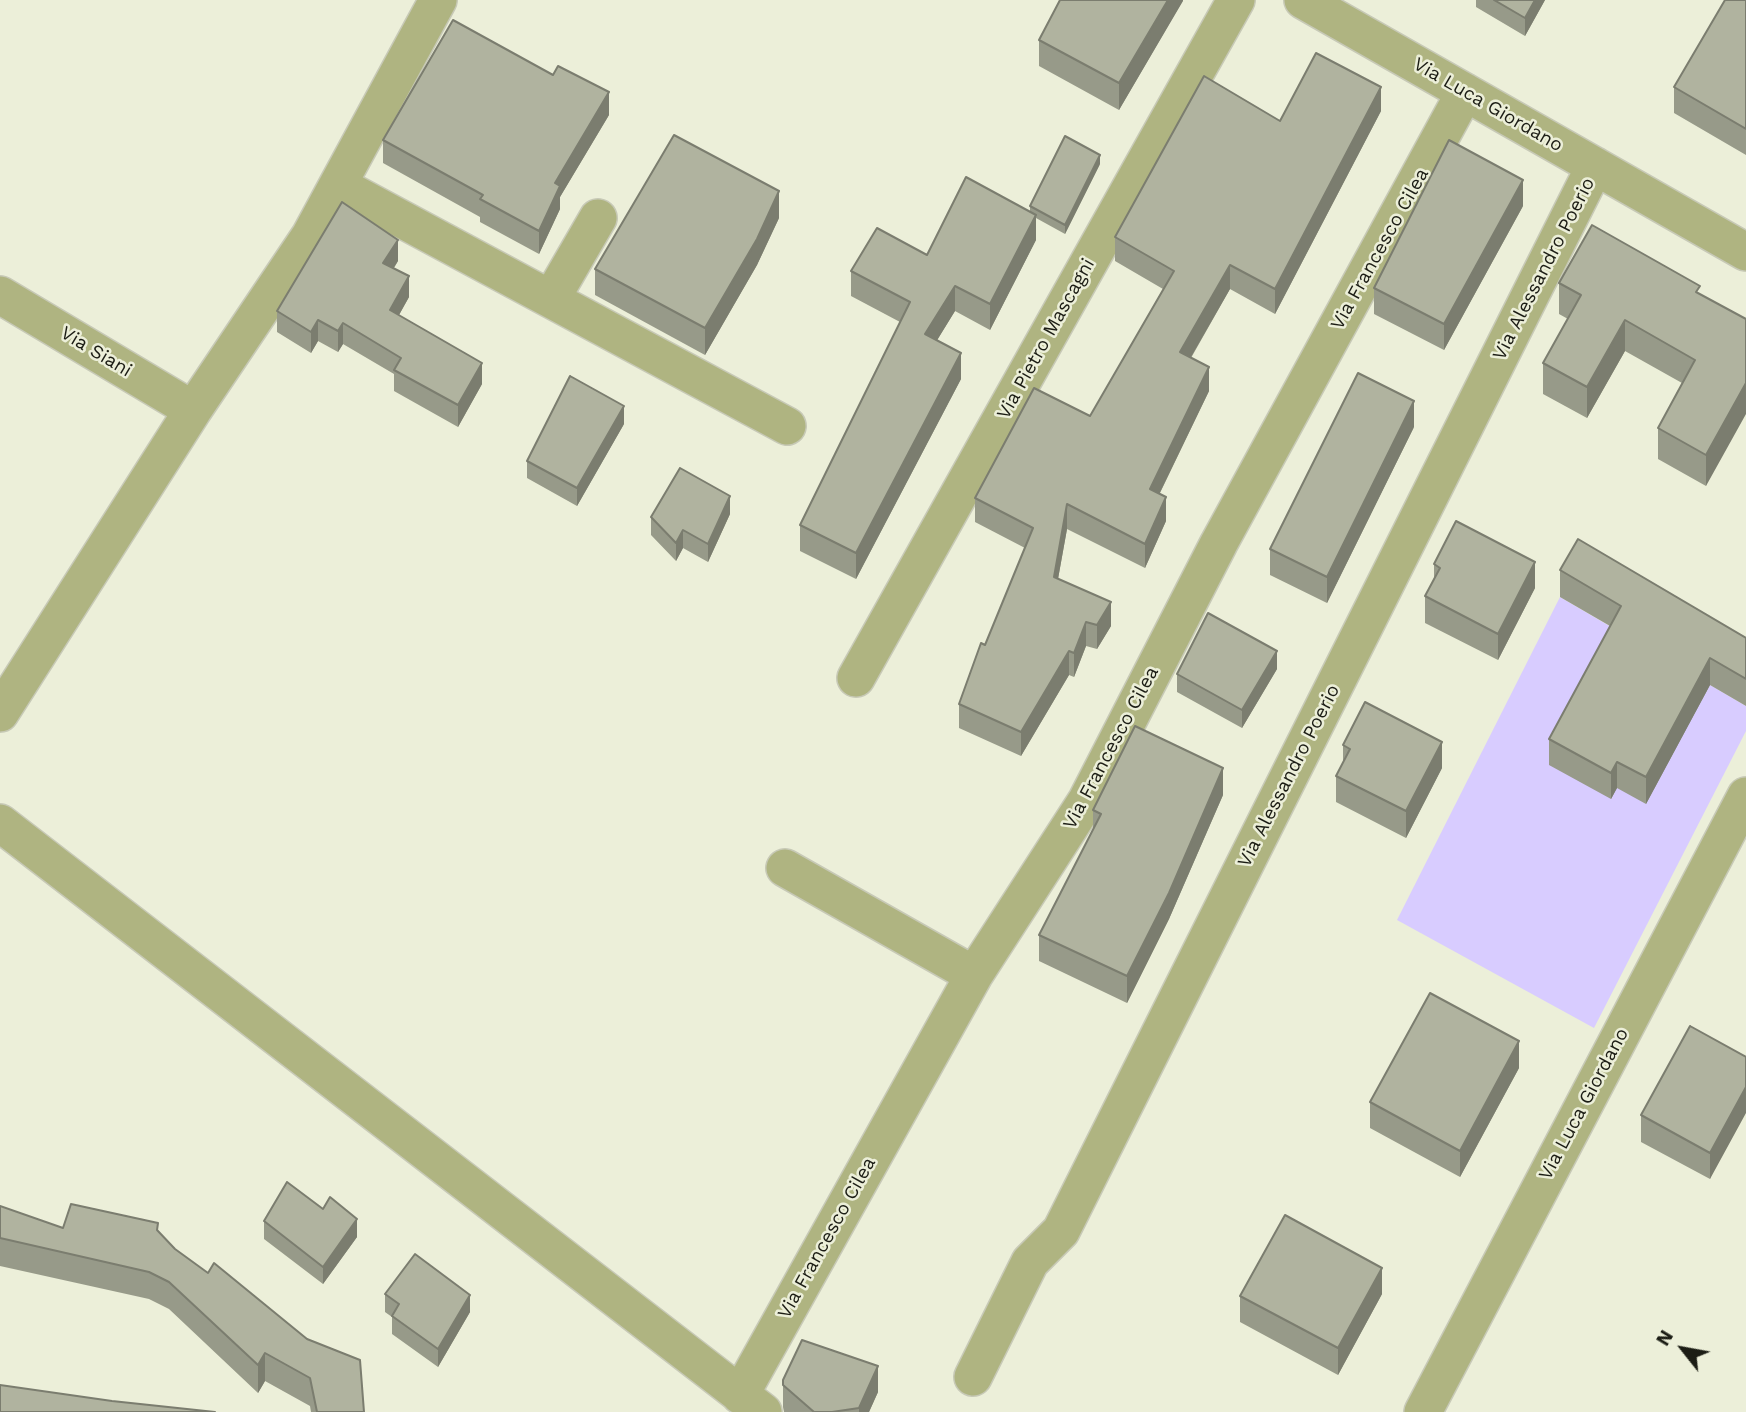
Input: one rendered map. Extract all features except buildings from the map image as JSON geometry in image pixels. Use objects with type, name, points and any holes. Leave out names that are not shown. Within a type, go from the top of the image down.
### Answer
[{"type":"street","points":[[0,713],[193,410],[310,236],[438,0]]},
{"type":"street","name":"Via Pietro Mascagni","points":[[856,678],[1236,0]]},
{"type":"street","name":"Via Luca Giordano","points":[[1303,0],[1746,252]]},
{"type":"street","name":"Via Francesco Cilea","points":[[752,1403],[974,975],[1087,800],[1219,543],[1465,92]]},
{"type":"street","name":"Via Alessandro Poerio","points":[[972,1377],[1030,1262],[1061,1231],[1595,166]]},
{"type":"street","points":[[338,185],[787,426]]},
{"type":"street","points":[[551,299],[598,218]]},
{"type":"street","name":"Via Siani","points":[[0,295],[193,410]]},
{"type":"street","name":"Via Luca Giordano","points":[[1423,1412],[1746,796]]},
{"type":"street","points":[[0,823],[752,1403]]},
{"type":"street","points":[[785,869],[974,975]]},
{"type":"shaded area","points":[[1560,597],[1746,706],[1746,731],[1594,1028],[1397,920]]}]
